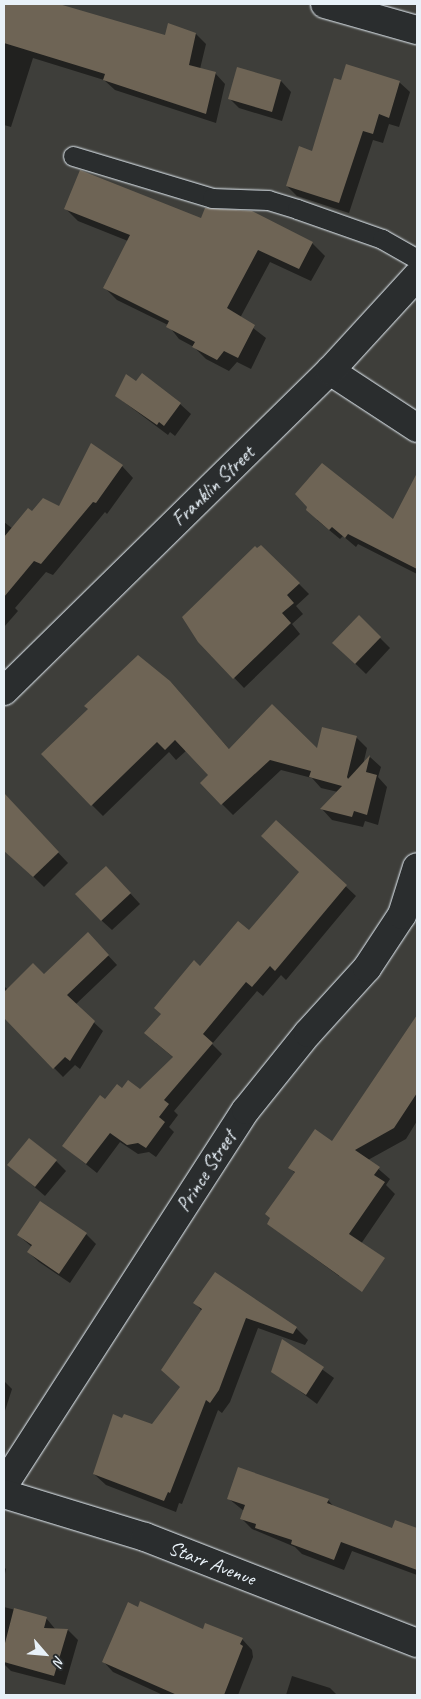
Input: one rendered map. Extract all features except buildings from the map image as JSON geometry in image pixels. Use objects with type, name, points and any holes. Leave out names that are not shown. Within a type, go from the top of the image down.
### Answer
[{"type":"street","points":[[325,4],[417,30]]},
{"type":"street","name":"Franklin Street","points":[[4,691],[330,371],[417,276]]},
{"type":"street","points":[[330,371],[417,428]]},
{"type":"street","name":"Prince Street","points":[[4,1485],[246,1110],[308,1033],[367,968],[402,915],[417,868]]},
{"type":"street","name":"Starr Avenue","points":[[4,1494],[145,1537],[417,1643]]},
{"type":"lane","points":[[73,156],[212,198],[268,200],[382,239],[417,259]]}]
